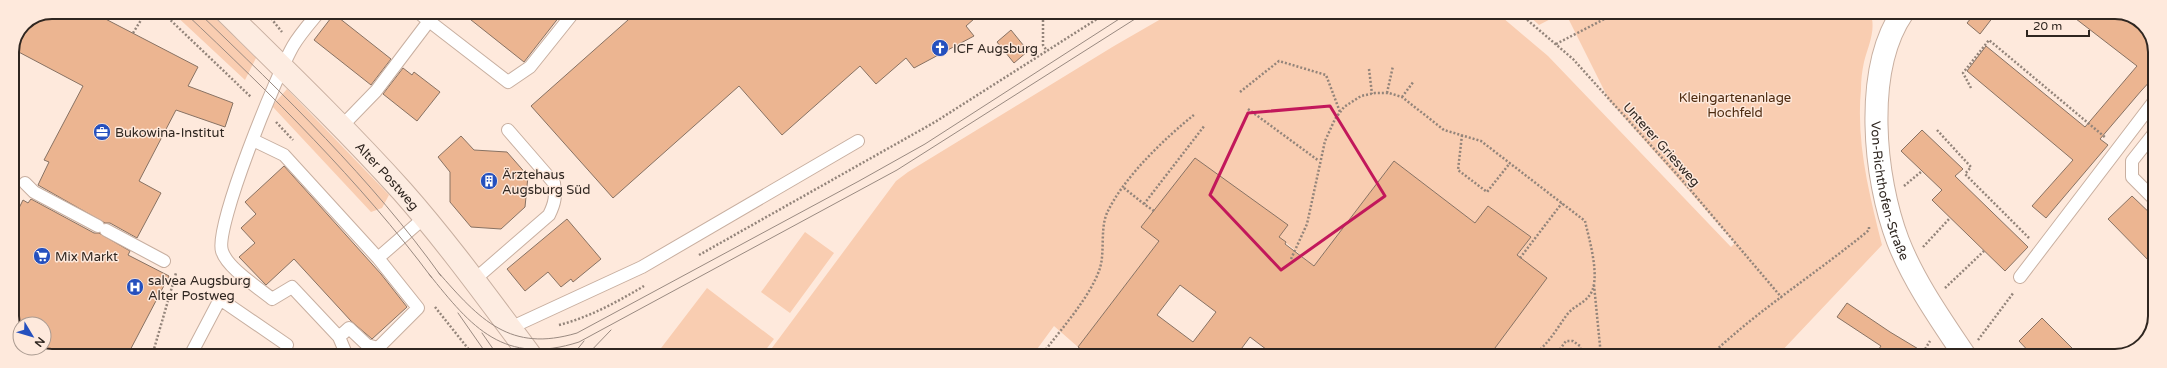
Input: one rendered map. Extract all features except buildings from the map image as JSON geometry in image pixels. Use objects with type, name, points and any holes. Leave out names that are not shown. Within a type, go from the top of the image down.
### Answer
[{"type":"street","name":"Alter Postweg","points":[[233,19],[342,126],[424,218],[474,280],[525,349]]},
{"type":"street","name":"Von-Richthofen-Straße","points":[[1896,19],[1883,63],[1878,88],[1876,115],[1880,168],[1888,214],[1908,262],[1930,302],[1969,349]]},
{"type":"lane","points":[[313,19],[293,44],[282,67],[253,140],[227,212],[220,244],[222,254],[237,270],[272,299],[292,287],[339,337],[344,349]]},
{"type":"lane","points":[[427,19],[508,82],[530,67],[568,19]]},
{"type":"lane","points":[[342,126],[376,91],[429,21]]},
{"type":"lane","points":[[2020,277],[2117,147],[2148,109]]},
{"type":"lane","points":[[474,280],[549,215],[555,205],[556,195],[554,183],[508,130]]},
{"type":"lane","points":[[253,140],[284,155],[378,258],[418,308],[378,348],[367,346],[349,328],[339,337]]},
{"type":"lane","points":[[510,328],[642,267],[858,141]]},
{"type":"lane","points":[[2148,141],[2132,160],[2132,176],[2148,193]]},
{"type":"lane","points":[[25,183],[34,192],[164,261]]},
{"type":"lane","points":[[378,258],[424,218]]},
{"type":"lane","points":[[194,349],[220,299],[287,345]]},
{"type":"path","points":[[133,33],[142,19]]},
{"type":"path","points":[[1043,19],[1043,45],[1047,51]]},
{"type":"path","name":"Unterer Griesweg","points":[[1526,19],[1573,59],[1682,180],[1782,298]]},
{"type":"path","points":[[1556,44],[1604,19]]},
{"type":"path","points":[[1971,88],[1963,73],[1989,40],[2117,147]]},
{"type":"path","points":[[1240,92],[1279,61],[1326,75],[1340,112]]},
{"type":"path","points":[[1387,93],[1392,66]]},
{"type":"path","points":[[1369,69],[1372,94]]},
{"type":"path","points":[[1402,97],[1414,81]]},
{"type":"path","points":[[1291,259],[1307,224],[1319,161],[1325,141],[1340,112],[1361,96],[1387,93],[1402,97],[1444,130],[1481,141],[1585,221],[1594,259],[1594,284],[1600,349]]},
{"type":"path","points":[[1248,109],[1319,161]]},
{"type":"path","points":[[1046,349],[1088,290],[1100,267],[1107,214],[1124,188],[1153,150],[1195,114]]},
{"type":"path","points":[[1144,204],[1205,125]]},
{"type":"path","points":[[1936,130],[1971,166],[1965,174],[2040,249]]},
{"type":"path","points":[[1462,135],[1458,170],[1487,192],[1510,163]]},
{"type":"path","points":[[1124,188],[1154,211]]},
{"type":"path","points":[[1520,258],[1562,203]]},
{"type":"path","points":[[1908,262],[1950,218]]},
{"type":"path","points":[[1718,349],[1746,323],[1782,298],[1869,230],[1870,224]]},
{"type":"path","points":[[1930,302],[1984,251]]},
{"type":"path","points":[[154,349],[178,268],[164,261]]},
{"type":"path","points":[[1971,349],[2017,288],[2020,277]]},
{"type":"path","points":[[1541,349],[1570,310],[1590,296],[1594,284]]},
{"type":"path","points":[[1560,349],[1566,342],[1573,341],[1580,346],[1580,349]]},
{"type":"highlighted area","points":[[1330,106],[1385,196],[1281,270],[1210,195],[1248,113]]},
{"type":"green space","points":[[180,19],[216,19],[256,58],[245,80]]},
{"type":"green space","name":"Kleingartenanlage Hochfeld","points":[[1161,19],[1504,19],[1548,56],[1731,247],[1735,243],[1609,100],[1568,19],[1872,19],[1873,25],[1870,44],[1864,62],[1862,76],[1860,129],[1868,187],[1882,245],[1784,349],[1491,349],[1517,256],[1531,237],[1488,206],[1475,223],[1394,161],[1314,266],[1279,237],[1287,225],[1195,158],[1142,227],[1159,241],[1078,347],[1054,326],[1037,349],[771,349],[896,181],[908,172]]},
{"type":"green space","points":[[1533,19],[1551,19],[1539,25]]},
{"type":"green space","points":[[287,89],[389,195],[382,208],[371,212],[272,106]]},
{"type":"green space","points":[[805,232],[834,253],[790,313],[761,292]]},
{"type":"green space","points":[[707,288],[774,339],[766,349],[660,349]]},
{"type":"tram line","points":[[191,19],[314,139],[375,207],[432,278]]},
{"type":"tram line","points":[[205,19],[326,138],[386,205],[441,276]]},
{"type":"tram line","points":[[438,272],[468,305],[498,328],[515,335],[533,339],[554,338],[577,333],[925,144],[1119,19]]},
{"type":"tram line","points":[[530,349],[553,348],[579,342],[897,170],[1135,19]]},
{"type":"tram line","points":[[429,274],[460,311],[476,326],[492,337],[510,345],[530,349]]},
{"type":"tram line","points":[[458,313],[483,349]]},
{"type":"tram line","points":[[593,349],[611,330]]},
{"type":"tram line","points":[[482,333],[493,349]]},
{"type":"tram line","points":[[578,349],[584,341]]},
{"type":"place","name":"ICF Augsburg","points":[[940,48]]},
{"type":"place","name":"Bukowina-Institut","points":[[102,132]]},
{"type":"place","name":"Ärztehaus Augsburg Süd","points":[[489,181]]},
{"type":"place","name":"Mix Markt","points":[[42,256]]},
{"type":"place","name":"salvea Augsburg Alter Postweg","points":[[135,287]]}]
